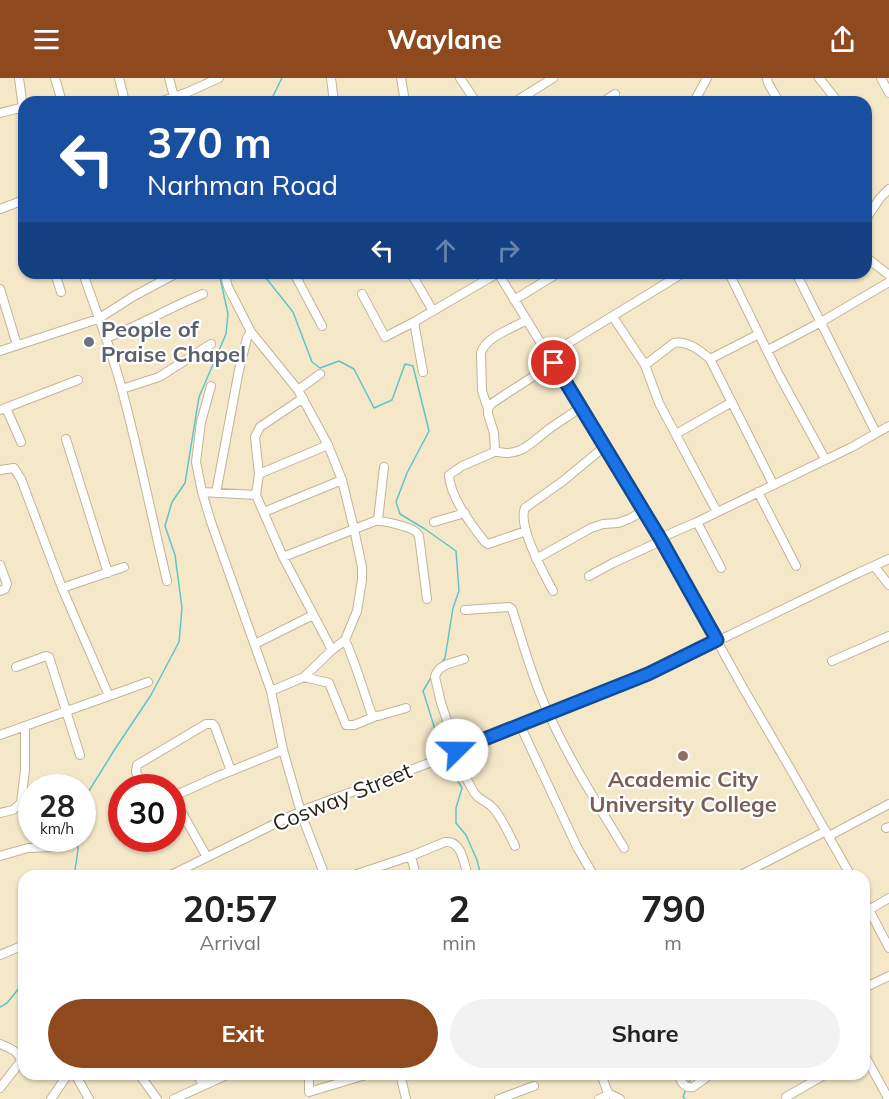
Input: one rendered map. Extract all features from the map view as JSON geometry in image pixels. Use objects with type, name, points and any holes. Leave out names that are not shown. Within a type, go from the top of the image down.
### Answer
[{"type":"street","points":[[19,78],[22,96]]},
{"type":"street","points":[[55,78],[60,96]]},
{"type":"street","points":[[119,78],[124,96]]},
{"type":"street","points":[[169,78],[174,96]]},
{"type":"street","points":[[176,96],[219,78]]},
{"type":"street","points":[[332,78],[334,96]]},
{"type":"street","points":[[524,96],[553,78]]},
{"type":"street","points":[[697,96],[707,78]]},
{"type":"street","points":[[767,78],[776,96]]},
{"type":"street","points":[[819,78],[833,96]]},
{"type":"street","points":[[881,78],[889,93]]},
{"type":"street","points":[[404,79],[405,96]]},
{"type":"street","points":[[463,79],[473,96]]},
{"type":"street","points":[[0,113],[18,112]]},
{"type":"street","points":[[872,210],[889,189]]},
{"type":"street","points":[[0,209],[18,202]]},
{"type":"street","points":[[872,262],[889,275]]},
{"type":"street","points":[[57,279],[61,292]]},
{"type":"street","points":[[85,279],[122,389],[167,581]]},
{"type":"street","points":[[0,351],[98,319],[166,279]]},
{"type":"street","points":[[226,279],[251,332],[301,394],[328,445],[342,480],[362,567],[357,612],[345,640],[304,677],[271,691]]},
{"type":"street","points":[[297,279],[322,326]]},
{"type":"street","points":[[414,279],[433,311]]},
{"type":"street","points":[[362,294],[385,337],[488,279]]},
{"type":"street","points":[[502,279],[660,539],[848,870]]},
{"type":"street","points":[[514,300],[548,279]]},
{"type":"street","points":[[549,355],[673,279]]},
{"type":"street","points":[[732,279],[779,375],[825,459]]},
{"type":"street","points":[[799,279],[876,433]]},
{"type":"street","points":[[768,350],[889,282]]},
{"type":"street","points":[[0,290],[17,345]]},
{"type":"street","points":[[106,338],[203,294]]},
{"type":"street","points":[[613,317],[645,365],[659,403],[717,512]]},
{"type":"street","points":[[495,451],[495,440],[482,391],[480,362],[482,348],[489,340],[527,321]]},
{"type":"street","points":[[414,322],[423,372]]},
{"type":"street","points":[[216,493],[239,370],[247,338],[251,332]]},
{"type":"street","points":[[710,359],[759,334]]},
{"type":"street","points":[[645,365],[674,343],[685,343],[704,353],[710,359],[773,484]]},
{"type":"street","points":[[122,389],[159,377],[211,344]]},
{"type":"street","points":[[488,409],[491,404],[554,363]]},
{"type":"street","points":[[320,374],[301,394],[260,427],[257,432],[255,437],[259,474],[256,495],[283,557],[332,650]]},
{"type":"street","points":[[21,442],[3,409],[78,380]]},
{"type":"street","points":[[211,386],[201,422],[196,462],[202,492],[271,691],[283,750],[305,825],[323,870]]},
{"type":"street","points":[[676,434],[732,402]]},
{"type":"street","points":[[526,531],[488,544],[465,513],[449,480],[449,475],[462,466],[495,451],[505,453],[526,448],[580,408]]},
{"type":"street","points":[[589,576],[660,539],[852,447],[889,426]]},
{"type":"street","points":[[66,439],[108,573]]},
{"type":"street","points":[[259,474],[328,445]]},
{"type":"street","points":[[553,591],[536,559],[526,531],[523,517],[525,508],[563,481],[604,447]]},
{"type":"street","points":[[378,520],[384,467]]},
{"type":"street","points":[[0,470],[14,468],[19,474],[62,588],[110,696]]},
{"type":"street","points":[[264,512],[342,480]]},
{"type":"street","points":[[202,492],[256,495]]},
{"type":"street","points":[[758,492],[796,566]]},
{"type":"street","points":[[536,559],[591,528],[618,523],[643,511]]},
{"type":"street","points":[[434,522],[465,513]]},
{"type":"street","points":[[283,557],[378,520],[413,530],[417,534],[427,600]]},
{"type":"street","points":[[697,522],[721,568]]},
{"type":"street","name":"Cosway Street","points":[[181,870],[301,811],[436,760],[670,664],[889,559]]},
{"type":"street","points":[[0,566],[7,584],[5,589],[0,591]]},
{"type":"street","points":[[874,566],[889,585]]},
{"type":"street","points":[[62,588],[124,567]]},
{"type":"street","points":[[465,610],[509,607],[512,609],[548,713],[566,750],[624,848]]},
{"type":"street","points":[[255,644],[314,615]]},
{"type":"street","points":[[832,661],[889,636]]},
{"type":"street","points":[[345,640],[374,717]]},
{"type":"street","points":[[16,667],[47,656],[80,755]]},
{"type":"street","points":[[464,659],[440,667],[435,674],[441,703],[458,750],[467,757],[463,768],[469,785],[475,796],[495,810],[515,846]]},
{"type":"street","points":[[304,677],[329,683],[346,725],[362,723],[374,717],[406,708]]},
{"type":"street","points":[[0,735],[148,682]]},
{"type":"street","points":[[137,774],[137,765],[209,724],[215,727],[231,771]]},
{"type":"street","points":[[520,724],[577,847],[590,870]]},
{"type":"street","points":[[0,813],[13,810],[21,803],[25,770],[25,726]]},
{"type":"street","points":[[186,791],[283,750]]},
{"type":"street","points":[[752,870],[889,804]]},
{"type":"street","points":[[186,820],[207,857]]},
{"type":"street","points":[[369,870],[445,842],[456,844],[466,870]]},
{"type":"street","points":[[0,856],[18,851]]},
{"type":"street","points":[[411,856],[414,870]]},
{"type":"street","points":[[870,909],[889,898]]},
{"type":"street","points":[[870,916],[889,948]]},
{"type":"street","points":[[0,955],[18,948]]},
{"type":"street","points":[[870,985],[889,976]]},
{"type":"street","points":[[0,1044],[18,1054]]},
{"type":"street","points":[[0,1088],[18,1065]]},
{"type":"street","points":[[870,1065],[888,1098]]},
{"type":"street","points":[[51,1099],[64,1080]]},
{"type":"street","points":[[78,1080],[88,1099]]},
{"type":"street","points":[[143,1080],[157,1099]]},
{"type":"street","points":[[200,1080],[203,1085]]},
{"type":"street","points":[[174,1099],[215,1080]]},
{"type":"street","points":[[309,1080],[310,1096],[353,1080]]},
{"type":"street","points":[[404,1080],[406,1099]]},
{"type":"street","points":[[603,1080],[608,1093],[620,1099]]},
{"type":"street","points":[[682,1080],[685,1086],[690,1088],[703,1080]]},
{"type":"street","points":[[786,1097],[816,1080]]},
{"type":"street","points":[[499,1099],[534,1086]]},
{"type":"street","points":[[599,1099],[608,1093]]},
{"type":"waterway","points":[[273,96],[282,78]]},
{"type":"waterway","points":[[96,780],[151,695],[179,642],[182,608],[175,555],[165,526],[172,502],[185,483],[199,397],[226,334],[228,314],[220,279]]},
{"type":"waterway","points":[[267,279],[293,312],[312,362],[320,368],[339,361],[354,369],[374,408],[392,400],[405,364],[413,366],[429,431],[407,473],[396,502],[400,514],[456,551],[459,591],[453,608],[445,658],[440,665]]},
{"type":"waterway","points":[[432,676],[423,691],[443,755]]},
{"type":"waterway","points":[[445,760],[462,788],[456,808],[456,823],[466,835],[480,870]]},
{"type":"waterway","points":[[75,870],[78,852]]},
{"type":"waterway","points":[[0,1007],[7,1003],[18,989]]},
{"type":"waterway","points":[[688,1084],[690,1080]]},
{"type":"waterway","points":[[685,1099],[683,1097],[686,1089]]},
{"type":"place","name":"People of Praise Chapel","points":[[89,342]]},
{"type":"place","name":"Academic City University College","points":[[683,756]]},
{"type":"route","points":[[457,750],[648,674],[717,640],[660,538],[554,363]]}]
